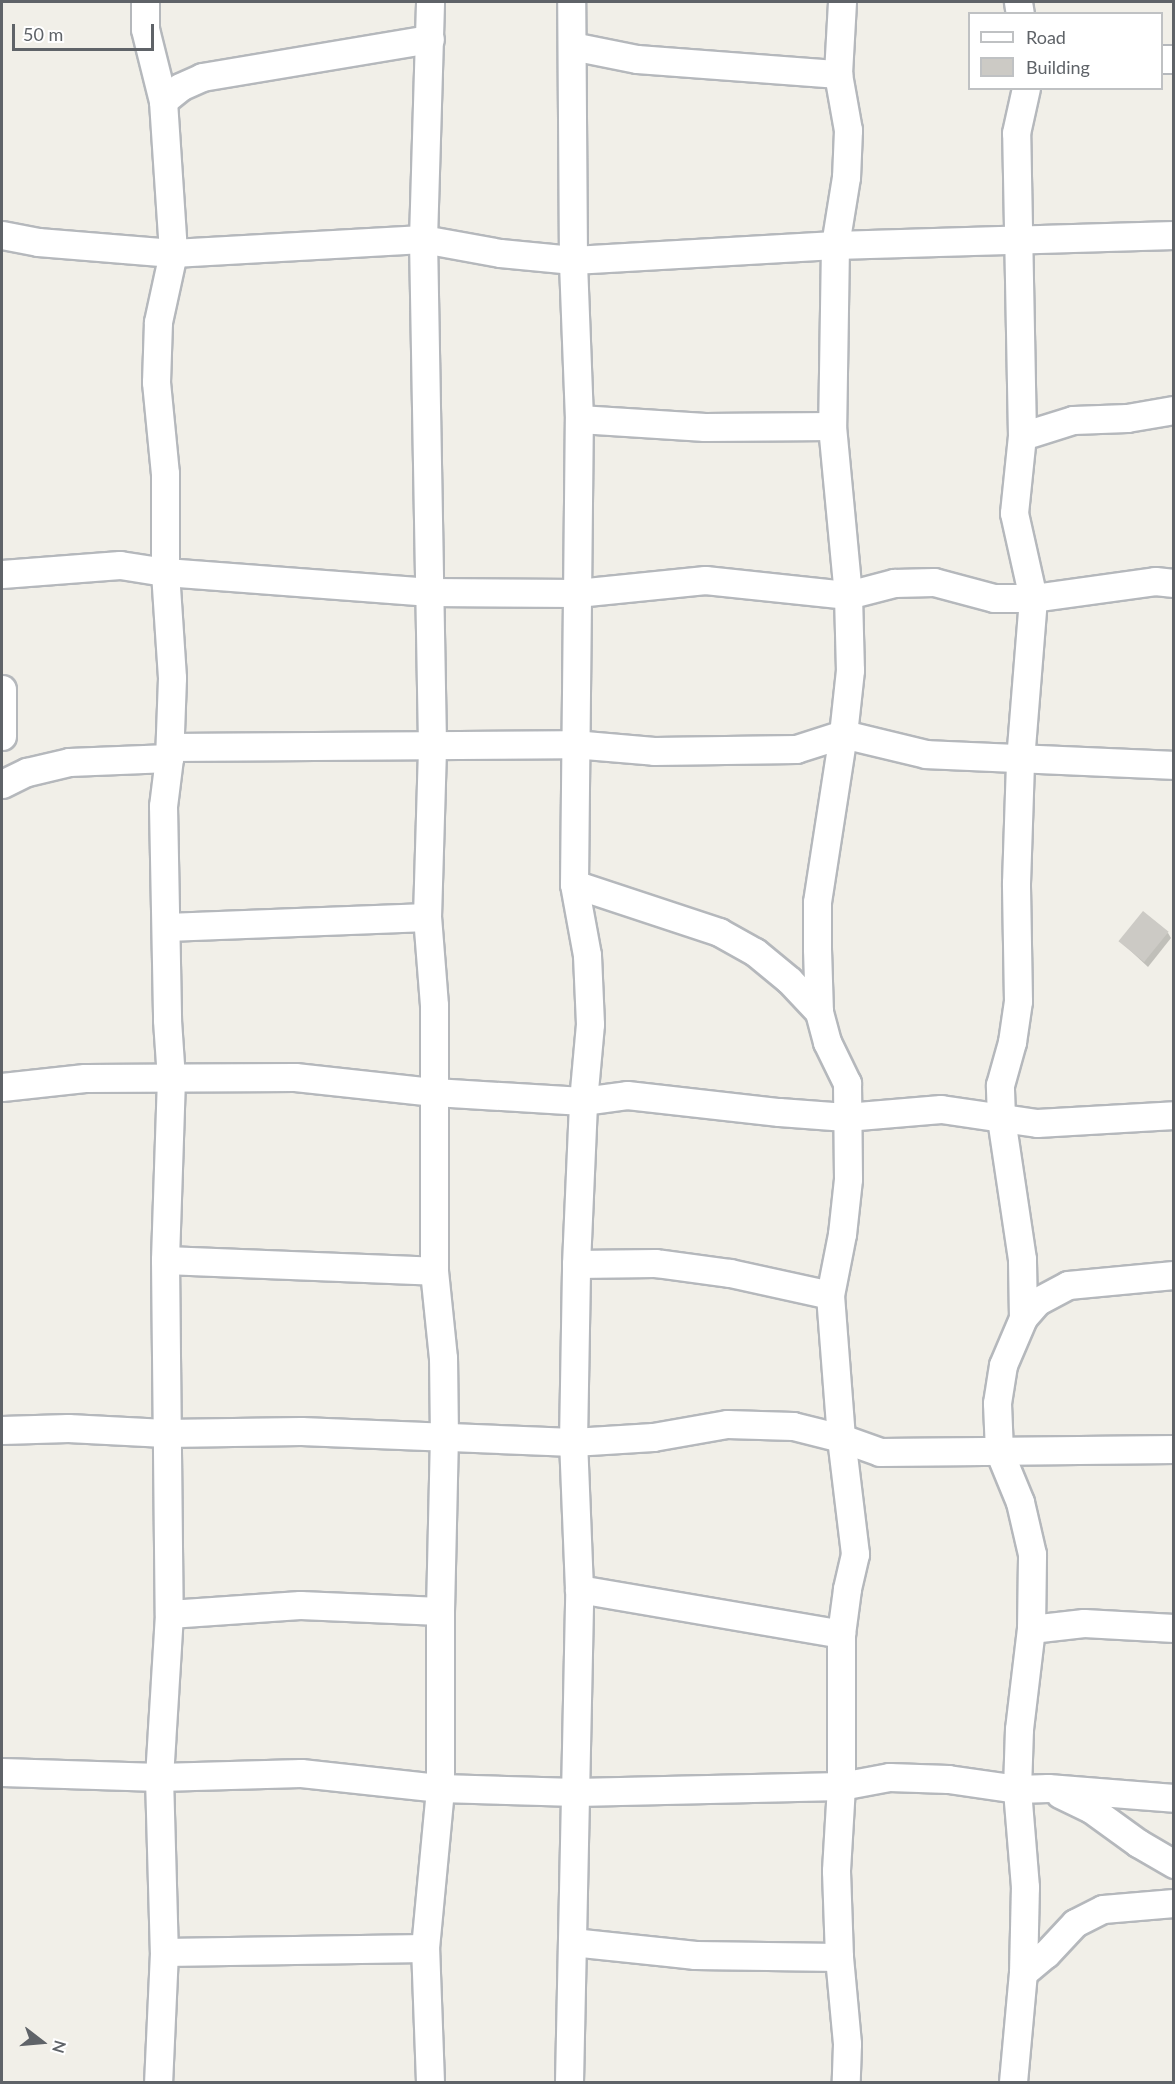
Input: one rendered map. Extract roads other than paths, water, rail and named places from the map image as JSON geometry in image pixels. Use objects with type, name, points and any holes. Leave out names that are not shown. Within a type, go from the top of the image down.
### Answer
[{"type":"street","points":[[145,2],[145,29],[163,101],[173,252],[158,322],[156,382],[165,473],[165,572],[172,678],[170,753],[163,806],[167,1020],[171,1078],[165,1260],[165,1433],[170,1614],[159,1777],[164,1952],[158,2082]]},
{"type":"street","points":[[430,2],[423,239],[432,744],[428,917],[434,1005],[434,1271],[443,1358],[444,1438],[440,1611],[440,1788],[425,1948],[430,2082]]},
{"type":"street","points":[[569,2082],[579,1589],[573,1442],[576,1263],[583,1101],[590,1024],[587,955],[574,884],[573,744],[579,419],[573,260],[571,2]]},
{"type":"street","points":[[842,2],[838,74],[849,130],[846,177],[835,245],[832,426],[848,595],[850,670],[843,734],[817,902],[819,1012],[827,1042],[847,1083],[848,1179],[842,1234],[830,1295],[841,1438],[855,1554],[847,1589],[841,1634],[841,1786],[836,1871],[839,1957],[847,2044],[846,2082]]},
{"type":"street","points":[[163,101],[180,87],[202,77],[430,39]]},
{"type":"street","points":[[572,46],[637,59],[838,74]]},
{"type":"street","points":[[1023,1318],[1022,1259],[1001,1118],[1000,1085],[1012,1042],[1017,1001],[1016,884],[1020,760],[1033,598],[1014,513],[1022,436],[1016,133],[1026,90]]},
{"type":"street","points":[[2,235],[38,242],[173,252],[423,239],[500,253],[573,260],[835,245],[1173,235]]},
{"type":"street","points":[[1022,436],[1073,420],[1127,418],[1173,410]]},
{"type":"street","points":[[579,419],[705,427],[832,426]]},
{"type":"street","points":[[2,573],[120,565],[165,572],[430,592],[577,593],[705,580],[848,595],[894,583],[934,582],[994,598],[1033,598],[1155,581],[1173,583]]},
{"type":"street","points":[[2,689],[2,736]]},
{"type":"street","points":[[2,784],[27,772],[69,762],[170,753],[432,744],[573,744],[654,751],[796,749],[843,734],[926,754],[1020,760],[1173,765]]},
{"type":"street","points":[[574,884],[719,932],[755,952],[789,980],[819,1012]]},
{"type":"street","points":[[167,927],[428,917]]},
{"type":"street","points":[[2,1087],[85,1078],[296,1077],[434,1092],[583,1101],[627,1095],[846,1117],[941,1109],[1037,1123],[1173,1115]]},
{"type":"street","points":[[165,1260],[434,1271]]},
{"type":"street","points":[[576,1263],[656,1263],[730,1273],[830,1295]]},
{"type":"street","points":[[1013,2082],[1023,1973],[1025,1887],[1017,1789],[1019,1729],[1031,1629],[1032,1554],[1020,1502],[999,1451],[997,1403],[1003,1365],[1023,1318],[1038,1301],[1068,1285],[1173,1275]]},
{"type":"street","points":[[2,1430],[68,1428],[165,1433],[301,1431],[573,1442],[654,1437],[727,1424],[793,1426],[841,1438],[880,1452],[1173,1449]]},
{"type":"street","points":[[579,1589],[841,1634]]},
{"type":"street","points":[[170,1614],[300,1605],[440,1611]]},
{"type":"street","points":[[1031,1629],[1084,1623],[1173,1628]]},
{"type":"street","points":[[2,1772],[159,1777],[301,1773],[440,1788],[576,1792],[841,1786],[889,1778],[948,1779],[1017,1789],[1048,1788],[1173,1798]]},
{"type":"street","points":[[1048,1788],[1090,1809],[1138,1843],[1173,1864]]},
{"type":"street","points":[[1023,1973],[1046,1954],[1075,1923],[1103,1909],[1173,1903]]},
{"type":"street","points":[[572,1942],[695,1955],[839,1957]]},
{"type":"street","points":[[164,1952],[425,1948]]}]
